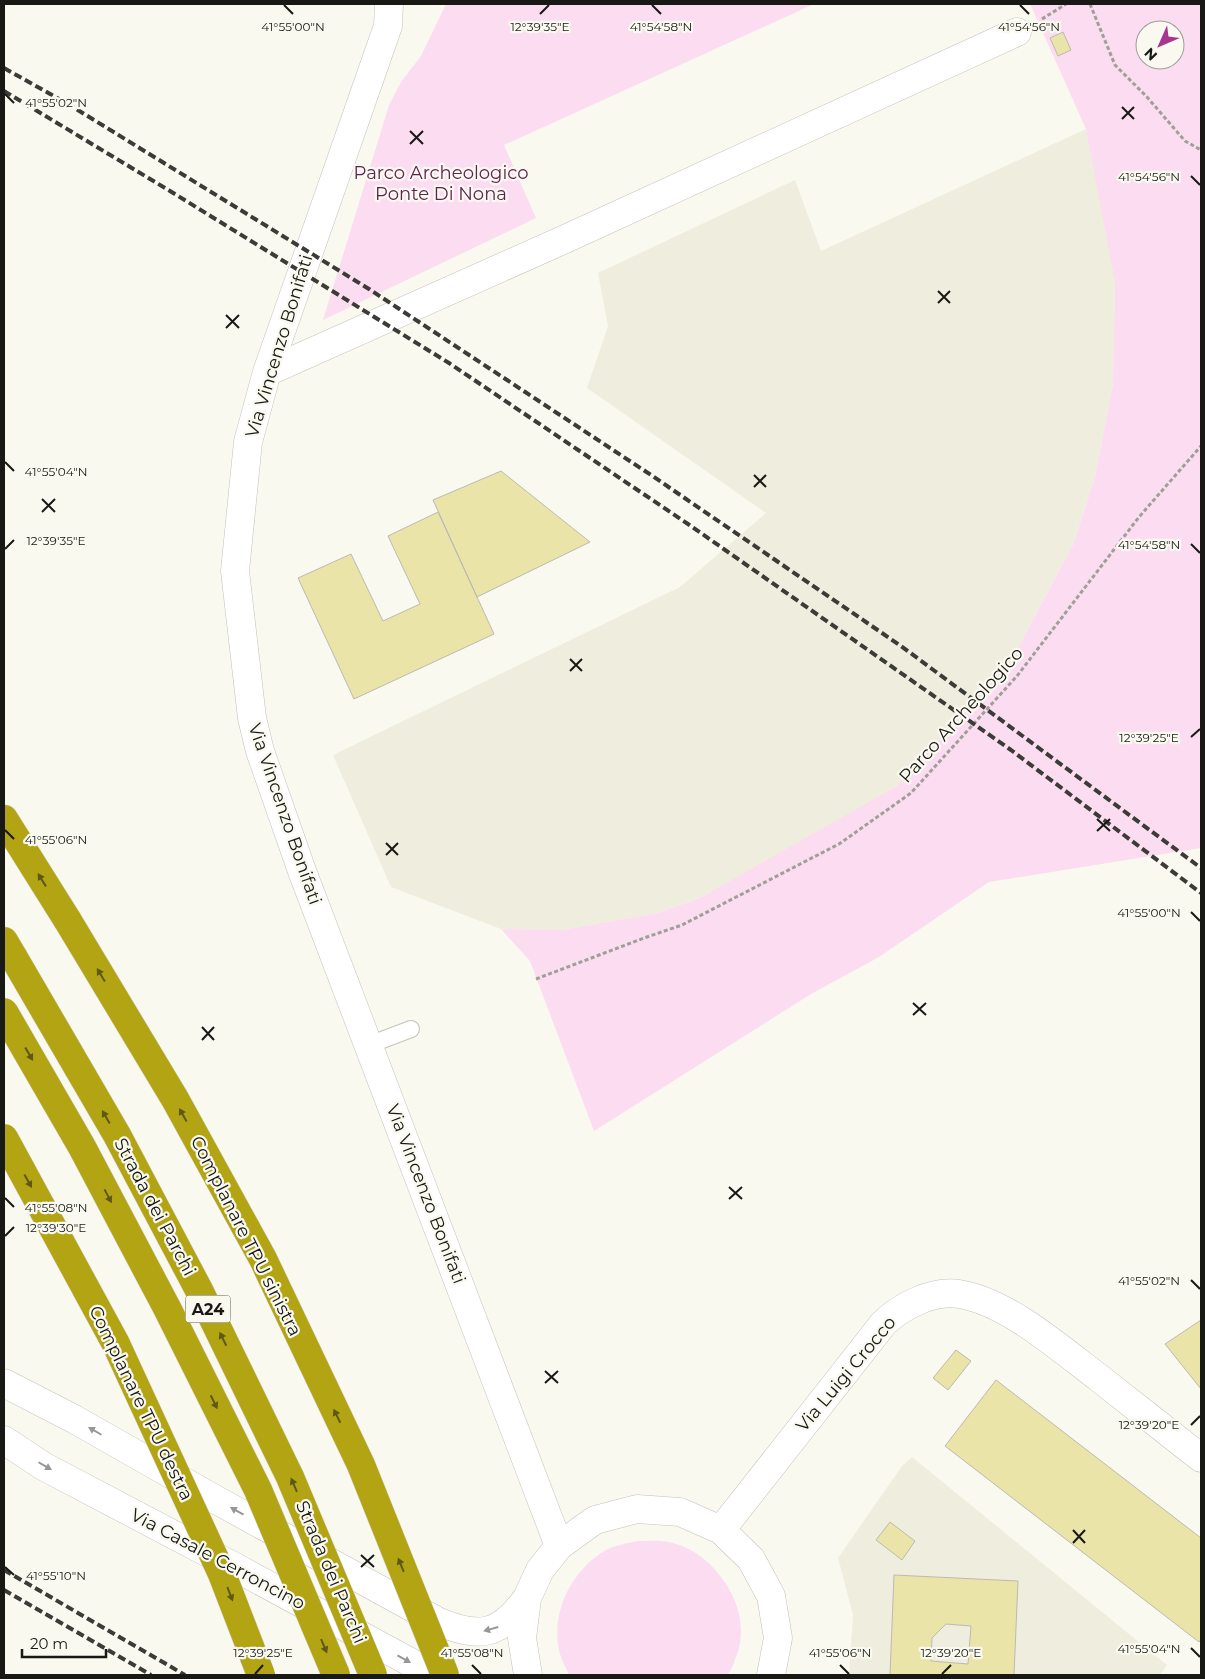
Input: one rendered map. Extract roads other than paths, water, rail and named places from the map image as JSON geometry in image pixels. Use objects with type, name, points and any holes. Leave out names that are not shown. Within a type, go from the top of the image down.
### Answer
[{"type":"highway","name":"Complanare TPU sinistra","points":[[4,819],[68,921],[174,1099],[263,1259],[361,1465],[445,1675]]},
{"type":"highway","name":"Strada dei Parchi","points":[[9,949],[117,1136],[200,1292],[290,1477],[373,1675]]},
{"type":"highway","name":"Strada dei Parchi","points":[[4,1012],[82,1147],[171,1317],[258,1490],[336,1675]]},
{"type":"highway","name":"Complanare TPU destra","points":[[4,1138],[116,1344],[222,1574],[261,1675]]},
{"type":"street","name":"Via Vincenzo Bonifati","points":[[389,4],[388,26],[381,49],[267,372],[248,442],[236,571],[252,718],[260,751],[302,871],[559,1546]]},
{"type":"street","points":[[267,372],[572,236],[1017,32]]},
{"type":"street","name":"Via Luigi Crocco","points":[[720,1530],[883,1324],[893,1314],[906,1306],[945,1294],[974,1297],[1008,1312],[1081,1364],[1201,1458]]},
{"type":"street","points":[[4,1384],[74,1419],[219,1501],[453,1628],[479,1632],[491,1630],[509,1621],[527,1598],[540,1570],[559,1546],[595,1520],[637,1509],[680,1512],[720,1530],[752,1559],[771,1596],[778,1638],[771,1675]]},
{"type":"street","name":"Via Casale Cerroncino","points":[[4,1440],[43,1466],[434,1675]]},
{"type":"street","points":[[527,1598],[522,1638],[528,1675]]},
{"type":"lane","points":[[369,1045],[411,1029]]},
{"type":"railway","points":[[4,68],[68,104],[369,289],[651,475],[901,646],[1201,868]]},
{"type":"railway","points":[[4,91],[449,363],[688,524],[1011,750],[1201,893]]},
{"type":"railway","points":[[4,1570],[185,1675]]},
{"type":"railway","points":[[4,1590],[151,1675]]},
{"type":"park label","name":"Parco Archeologico Ponte Di Nona","points":[[441,183]]}]
